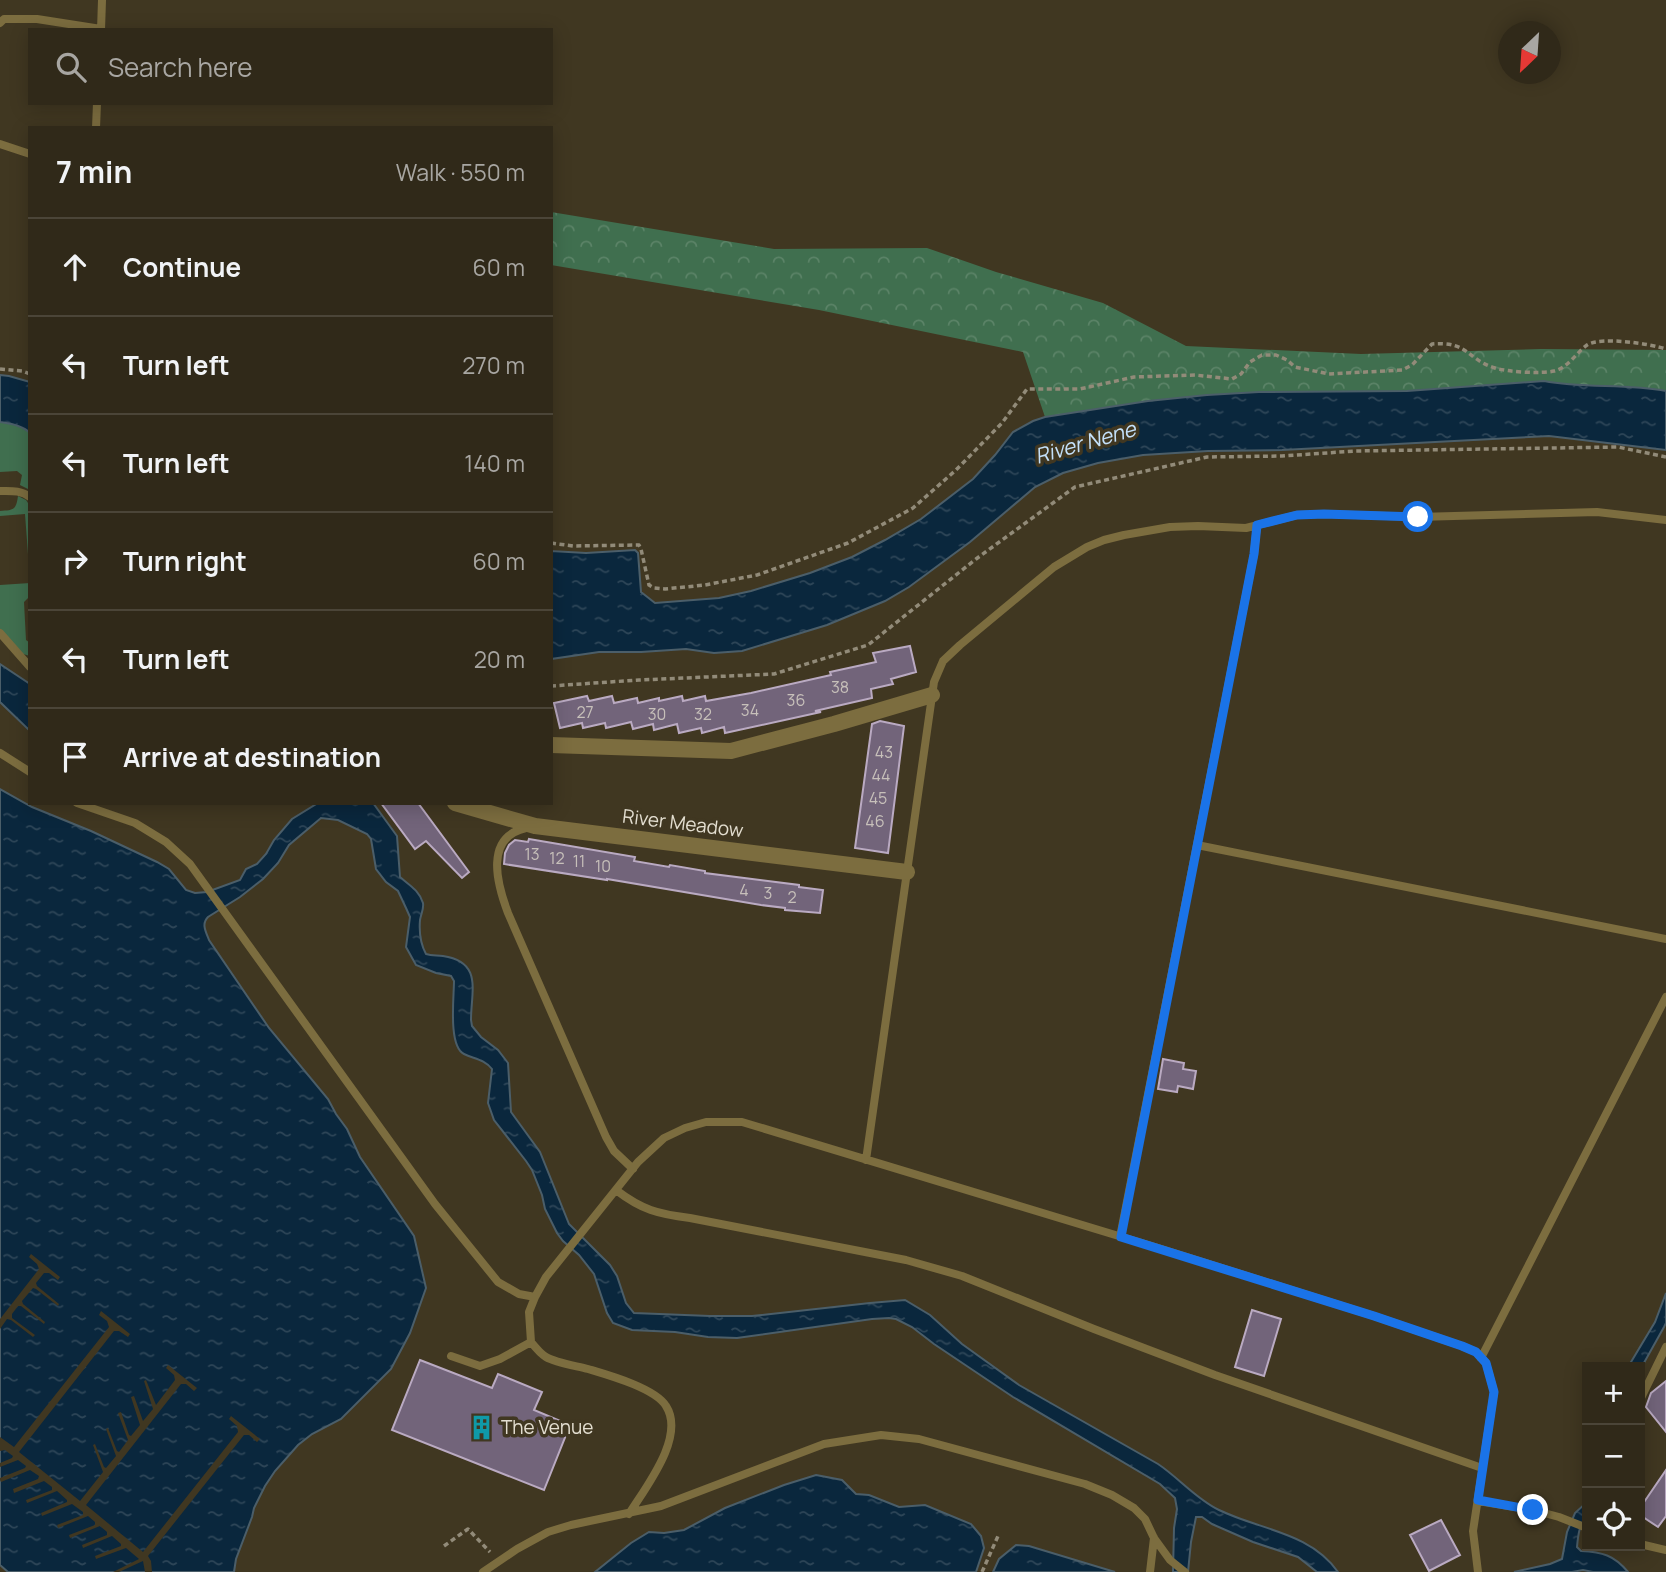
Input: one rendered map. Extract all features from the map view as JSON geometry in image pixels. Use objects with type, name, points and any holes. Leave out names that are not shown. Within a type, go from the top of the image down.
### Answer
[{"type":"street","points":[[553,745],[731,751],[932,695]]},
{"type":"street","name":"River Meadow","points":[[462,805],[535,826],[907,872]]},
{"type":"lane","points":[[101,28],[103,0]]},
{"type":"lane","points":[[0,23],[4,19],[37,19],[95,28]]},
{"type":"lane","points":[[96,126],[97,105]]},
{"type":"lane","points":[[0,144],[28,153]]},
{"type":"lane","points":[[0,491],[15,491],[28,496]]},
{"type":"lane","points":[[866,1160],[934,682],[943,661],[1054,568],[1087,547],[1124,535],[1170,527],[1246,528],[1297,515],[1418,517],[1597,512],[1666,520]]},
{"type":"lane","points":[[1121,1237],[1254,554],[1257,525]]},
{"type":"lane","points":[[0,633],[28,665]]},
{"type":"lane","points":[[0,753],[28,771]]},
{"type":"lane","points":[[83,805],[135,823],[166,842],[190,864],[435,1204],[498,1282],[519,1294],[534,1297]]},
{"type":"lane","points":[[535,826],[514,831],[500,846],[497,867],[499,890],[606,1137],[614,1150],[633,1169]]},
{"type":"lane","points":[[1197,845],[1666,939]]},
{"type":"lane","points":[[1481,1358],[1666,997]]},
{"type":"lane","points":[[628,1514],[656,1471],[670,1440],[671,1417],[665,1404],[642,1387],[547,1358],[531,1342],[528,1312],[546,1277],[633,1169],[664,1138],[706,1122],[742,1122],[1348,1308],[1476,1352],[1486,1363],[1494,1392],[1474,1531],[1478,1572]]},
{"type":"lane","points":[[616,1190],[644,1209],[661,1214],[906,1260],[962,1276],[1215,1375],[1482,1468]]},
{"type":"lane","points":[[451,1356],[480,1366],[500,1359],[531,1342]]},
{"type":"lane","points":[[1645,1390],[1666,1347]]},
{"type":"lane","points":[[483,1572],[548,1532],[661,1506],[824,1444],[881,1435],[919,1439],[1085,1484],[1112,1495],[1134,1508],[1145,1519],[1154,1538],[1170,1560],[1185,1572]]},
{"type":"lane","points":[[1478,1500],[1533,1510],[1582,1526]]},
{"type":"lane","points":[[1150,1572],[1154,1538]]},
{"type":"lane","points":[[1645,1545],[1666,1550]]},
{"type":"path","points":[[553,543],[573,546],[639,545],[649,585],[654,588],[705,585],[757,575],[848,542],[914,508],[1002,423],[1027,388],[1080,389],[1134,377],[1195,375],[1233,379],[1241,374],[1250,362],[1262,355],[1276,355],[1294,367],[1329,373],[1402,370],[1412,365],[1432,344],[1447,343],[1461,347],[1477,360],[1495,368],[1524,372],[1555,371],[1588,345],[1600,340],[1666,349]]},
{"type":"path","points":[[0,369],[28,373]]},
{"type":"path","points":[[444,1546],[468,1529],[484,1543],[497,1562]]},
{"type":"path","points":[[982,1572],[998,1536]]},
{"type":"green space","points":[[553,212],[774,249],[927,248],[996,272],[1103,303],[1186,346],[1361,354],[1541,349],[1666,350],[1666,391],[1544,381],[1407,391],[1259,392],[1148,401],[1045,417],[1023,352],[819,310],[553,265]]},
{"type":"green space","points":[[0,422],[28,431],[28,489],[20,485],[22,475],[17,471],[0,472]]},
{"type":"green space","points":[[18,496],[28,503],[28,554],[25,514],[0,516],[0,511],[15,507]]},
{"type":"green space","points":[[28,583],[28,598],[24,602],[28,655],[23,654],[0,629],[0,585]]},
{"type":"water","points":[[0,375],[28,381],[28,431],[0,422]]},
{"type":"water","name":"River Nene","points":[[1544,381],[1666,391],[1666,450],[1549,436],[1282,450],[1208,451],[1143,455],[1098,463],[1063,473],[1035,487],[970,542],[909,587],[885,601],[827,625],[742,651],[714,653],[686,649],[599,652],[553,659],[553,551],[586,553],[635,550],[638,553],[641,592],[655,603],[719,598],[810,573],[852,557],[885,540],[921,519],[973,479],[1013,432],[1045,417],[1207,395],[1407,391]]},
{"type":"water","points":[[0,664],[28,683],[28,729],[0,702]]},
{"type":"water","points":[[0,789],[32,807],[157,862],[169,869],[186,890],[195,893],[207,892],[240,880],[246,869],[257,864],[266,854],[292,819],[315,805],[374,805],[397,836],[400,877],[416,891],[423,903],[420,933],[426,954],[456,959],[469,971],[473,989],[472,1026],[508,1063],[511,1112],[540,1152],[569,1224],[610,1265],[617,1276],[626,1303],[634,1313],[752,1316],[905,1300],[930,1315],[962,1344],[1019,1385],[1158,1464],[1219,1510],[1299,1540],[1313,1548],[1338,1572],[1317,1572],[1298,1557],[1253,1542],[1202,1517],[1196,1517],[1188,1572],[1173,1572],[1177,1509],[1175,1498],[1160,1484],[1013,1397],[912,1327],[896,1319],[872,1319],[737,1338],[632,1330],[613,1323],[594,1274],[557,1233],[545,1209],[532,1170],[494,1120],[488,1103],[492,1069],[459,1049],[454,1032],[454,981],[451,976],[416,965],[406,947],[410,917],[398,891],[386,882],[376,869],[371,839],[367,834],[338,820],[321,818],[289,845],[278,863],[263,879],[208,917],[205,928],[209,940],[269,1028],[328,1099],[347,1129],[360,1157],[414,1236],[426,1288],[410,1333],[391,1369],[341,1419],[312,1434],[298,1445],[275,1471],[254,1508],[234,1572],[8,1572],[0,1565]]},
{"type":"water","points":[[1666,1293],[1664,1327],[1644,1362],[1631,1362],[1655,1322]]},
{"type":"water","points":[[816,1475],[842,1480],[856,1494],[869,1495],[899,1507],[925,1505],[971,1524],[981,1536],[984,1548],[976,1572],[595,1572],[649,1532],[684,1530],[725,1508]]},
{"type":"water","points":[[1582,1507],[1582,1525],[1577,1547],[1581,1551],[1607,1556],[1628,1572],[1514,1572],[1562,1559],[1567,1532],[1575,1513]]},
{"type":"water","points":[[1016,1545],[1029,1546],[1115,1572],[993,1572],[999,1559]]},
{"type":"pier","points":[[31,1254],[60,1277],[58,1280],[49,1273],[44,1273],[36,1283],[59,1304],[58,1306],[33,1288],[22,1301],[45,1322],[44,1324],[21,1306],[12,1314],[12,1318],[35,1335],[33,1337],[7,1319],[0,1329],[0,1319],[39,1269],[29,1257]]},
{"type":"pier","points":[[101,1311],[130,1334],[128,1337],[114,1331],[19,1452],[80,1501],[103,1472],[93,1445],[95,1444],[106,1468],[116,1456],[106,1429],[108,1428],[119,1452],[128,1440],[118,1413],[121,1412],[131,1436],[140,1425],[131,1397],[134,1396],[143,1421],[153,1409],[144,1381],[146,1380],[156,1405],[175,1380],[174,1375],[166,1368],[168,1365],[197,1388],[194,1391],[186,1384],[181,1384],[86,1505],[143,1552],[238,1432],[237,1426],[229,1419],[231,1416],[260,1439],[257,1442],[249,1435],[244,1435],[148,1556],[152,1572],[145,1572],[143,1561],[113,1572],[139,1559],[126,1548],[96,1559],[95,1556],[121,1546],[112,1536],[83,1548],[82,1545],[107,1535],[100,1526],[70,1538],[69,1535],[95,1525],[88,1516],[58,1528],[57,1525],[83,1515],[83,1512],[72,1504],[42,1516],[41,1513],[67,1502],[57,1491],[27,1503],[26,1500],[52,1490],[44,1481],[14,1493],[13,1489],[38,1479],[39,1476],[30,1470],[1,1482],[0,1480],[26,1466],[18,1460],[0,1467],[0,1463],[13,1456],[5,1450],[0,1451],[0,1437],[14,1447],[109,1327],[107,1321],[99,1315]]},
{"type":"building","points":[[910,646],[916,672],[891,679],[893,684],[871,689],[872,698],[725,733],[724,727],[702,733],[701,728],[679,733],[677,724],[654,730],[653,724],[633,729],[631,722],[606,728],[605,723],[583,728],[582,723],[560,728],[554,703],[587,696],[589,701],[612,696],[614,703],[637,698],[638,703],[659,698],[659,701],[682,696],[683,701],[705,696],[706,701],[831,675],[830,672],[876,662],[873,653]]},
{"type":"building","points":[[880,721],[904,726],[888,853],[855,848],[872,724]]},
{"type":"building","points":[[382,805],[419,805],[469,872],[462,878],[426,841],[415,849]]},
{"type":"building","points":[[529,839],[635,857],[634,861],[823,890],[820,913],[785,910],[504,864],[509,845],[515,840],[528,842]]},
{"type":"building","points":[[1163,1059],[1184,1063],[1183,1069],[1196,1071],[1193,1089],[1178,1086],[1177,1092],[1158,1089]]},
{"type":"building","points":[[1252,1310],[1281,1319],[1264,1376],[1235,1367]]},
{"type":"building","name":"The Venue","points":[[420,1360],[492,1388],[498,1374],[542,1392],[534,1410],[570,1425],[544,1490],[392,1430]]},
{"type":"building","points":[[1666,1381],[1666,1432],[1646,1407],[1651,1393]]},
{"type":"building","points":[[1666,1470],[1666,1516],[1658,1527],[1645,1518],[1645,1501]]},
{"type":"building","points":[[1441,1520],[1460,1555],[1429,1571],[1410,1535]]},
{"type":"place","name":"The Venue","points":[[481,1427]]},
{"type":"route","points":[[1418,517],[1297,515],[1257,525],[1254,554],[1121,1237],[1374,1316],[1476,1352],[1486,1363],[1494,1392],[1478,1500],[1533,1510]]}]
